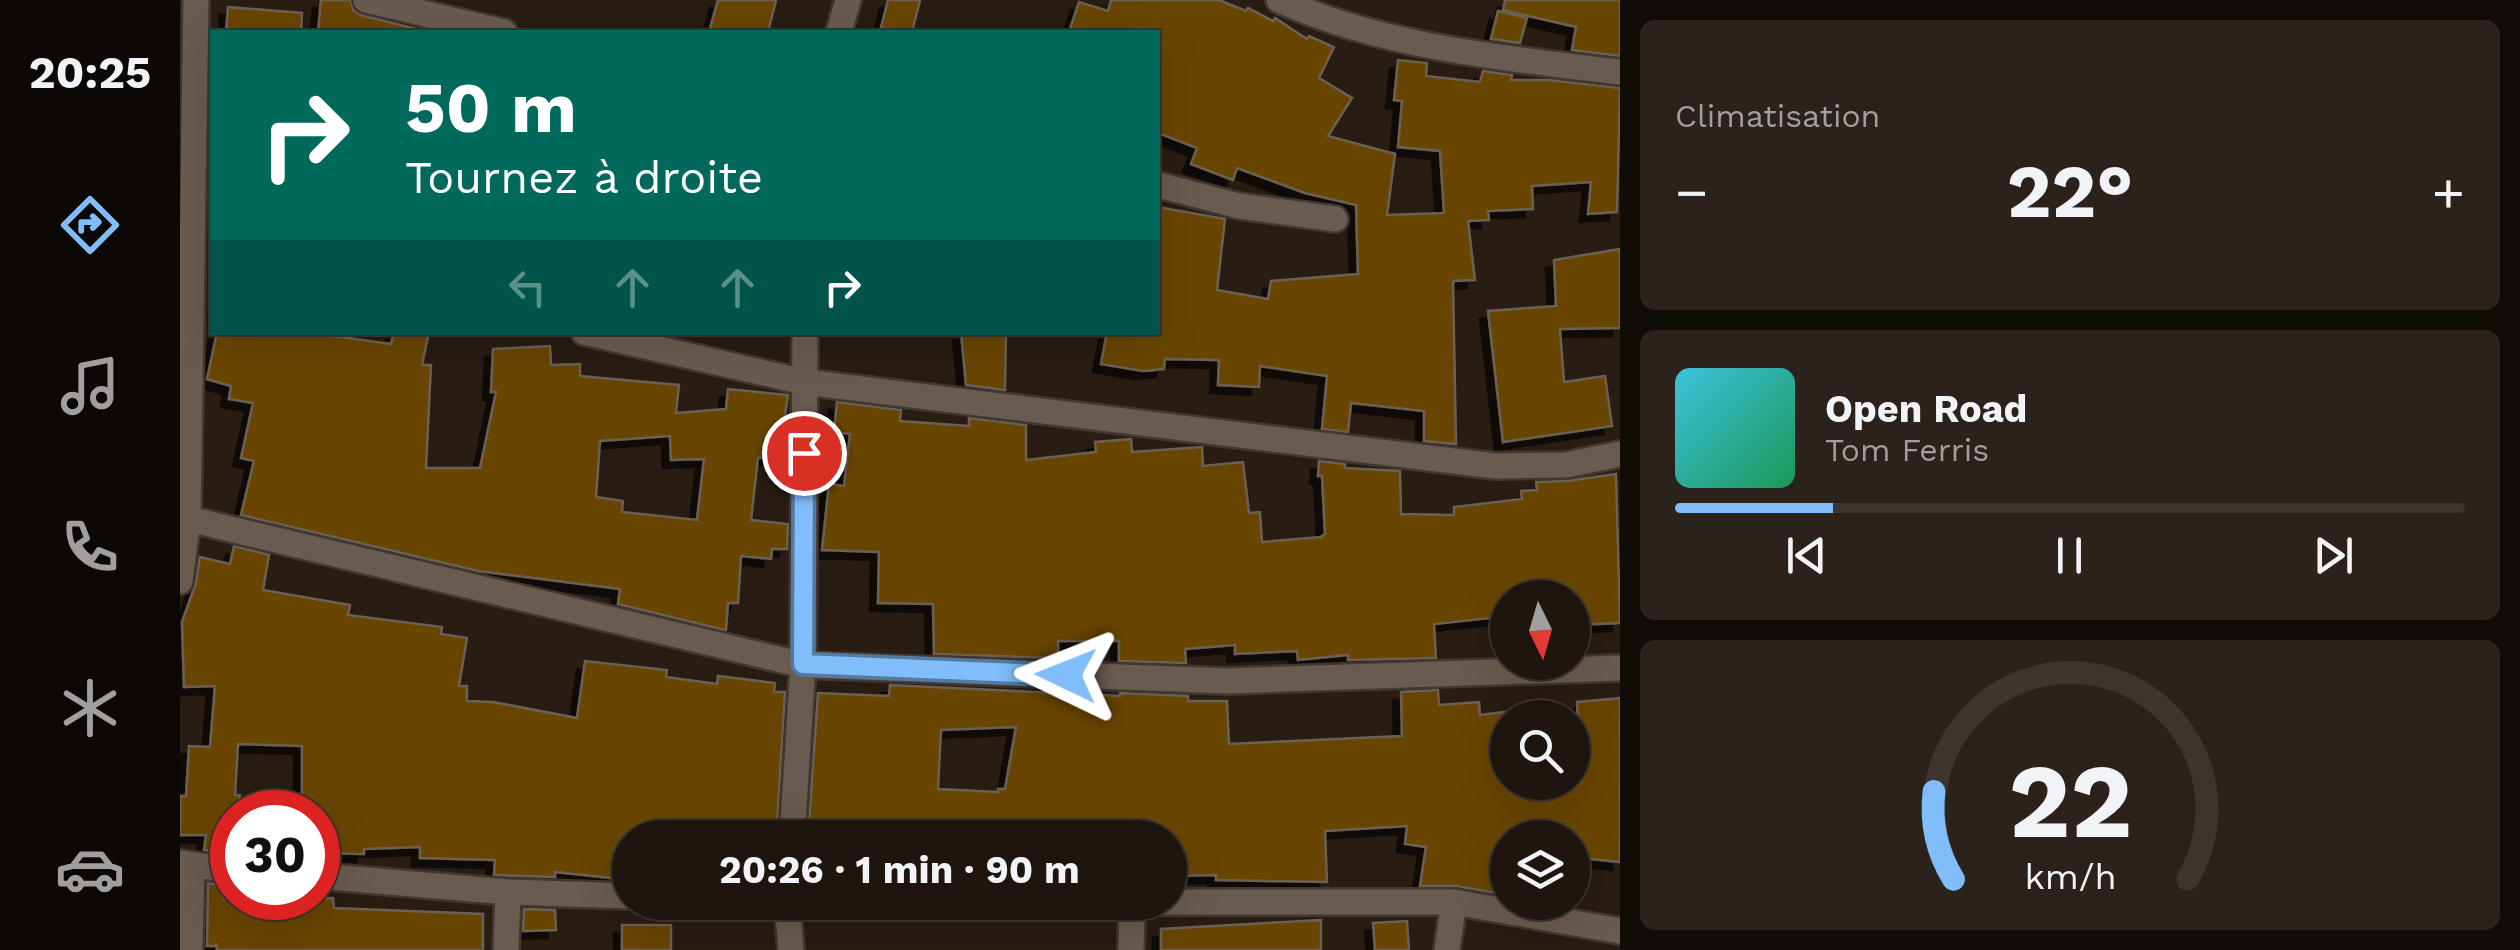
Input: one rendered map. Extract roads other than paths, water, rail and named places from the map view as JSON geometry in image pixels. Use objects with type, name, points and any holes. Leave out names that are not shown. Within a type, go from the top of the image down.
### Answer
[{"type":"street","points":[[180,581],[194,238],[196,0]]},
{"type":"street","points":[[366,0],[495,30]]},
{"type":"street","points":[[840,30],[848,0]]},
{"type":"street","points":[[1279,0],[1328,21],[1450,52],[1620,72]]},
{"type":"street","points":[[1160,186],[1239,206],[1335,219]]},
{"type":"street","points":[[597,335],[804,382],[1495,466],[1566,465],[1620,454]]},
{"type":"street","points":[[793,820],[803,664],[805,335]]},
{"type":"street","points":[[184,518],[803,664],[1227,681],[1620,668]]},
{"type":"street","points":[[186,865],[190,950]]},
{"type":"street","points":[[340,878],[508,892],[612,895]]},
{"type":"street","points":[[506,950],[508,892]]},
{"type":"street","points":[[1187,904],[1454,902],[1620,931]]},
{"type":"street","points":[[1448,950],[1454,902]]},
{"type":"street","points":[[789,920],[791,950]]},
{"type":"street","points":[[1132,920],[1132,950]]}]
